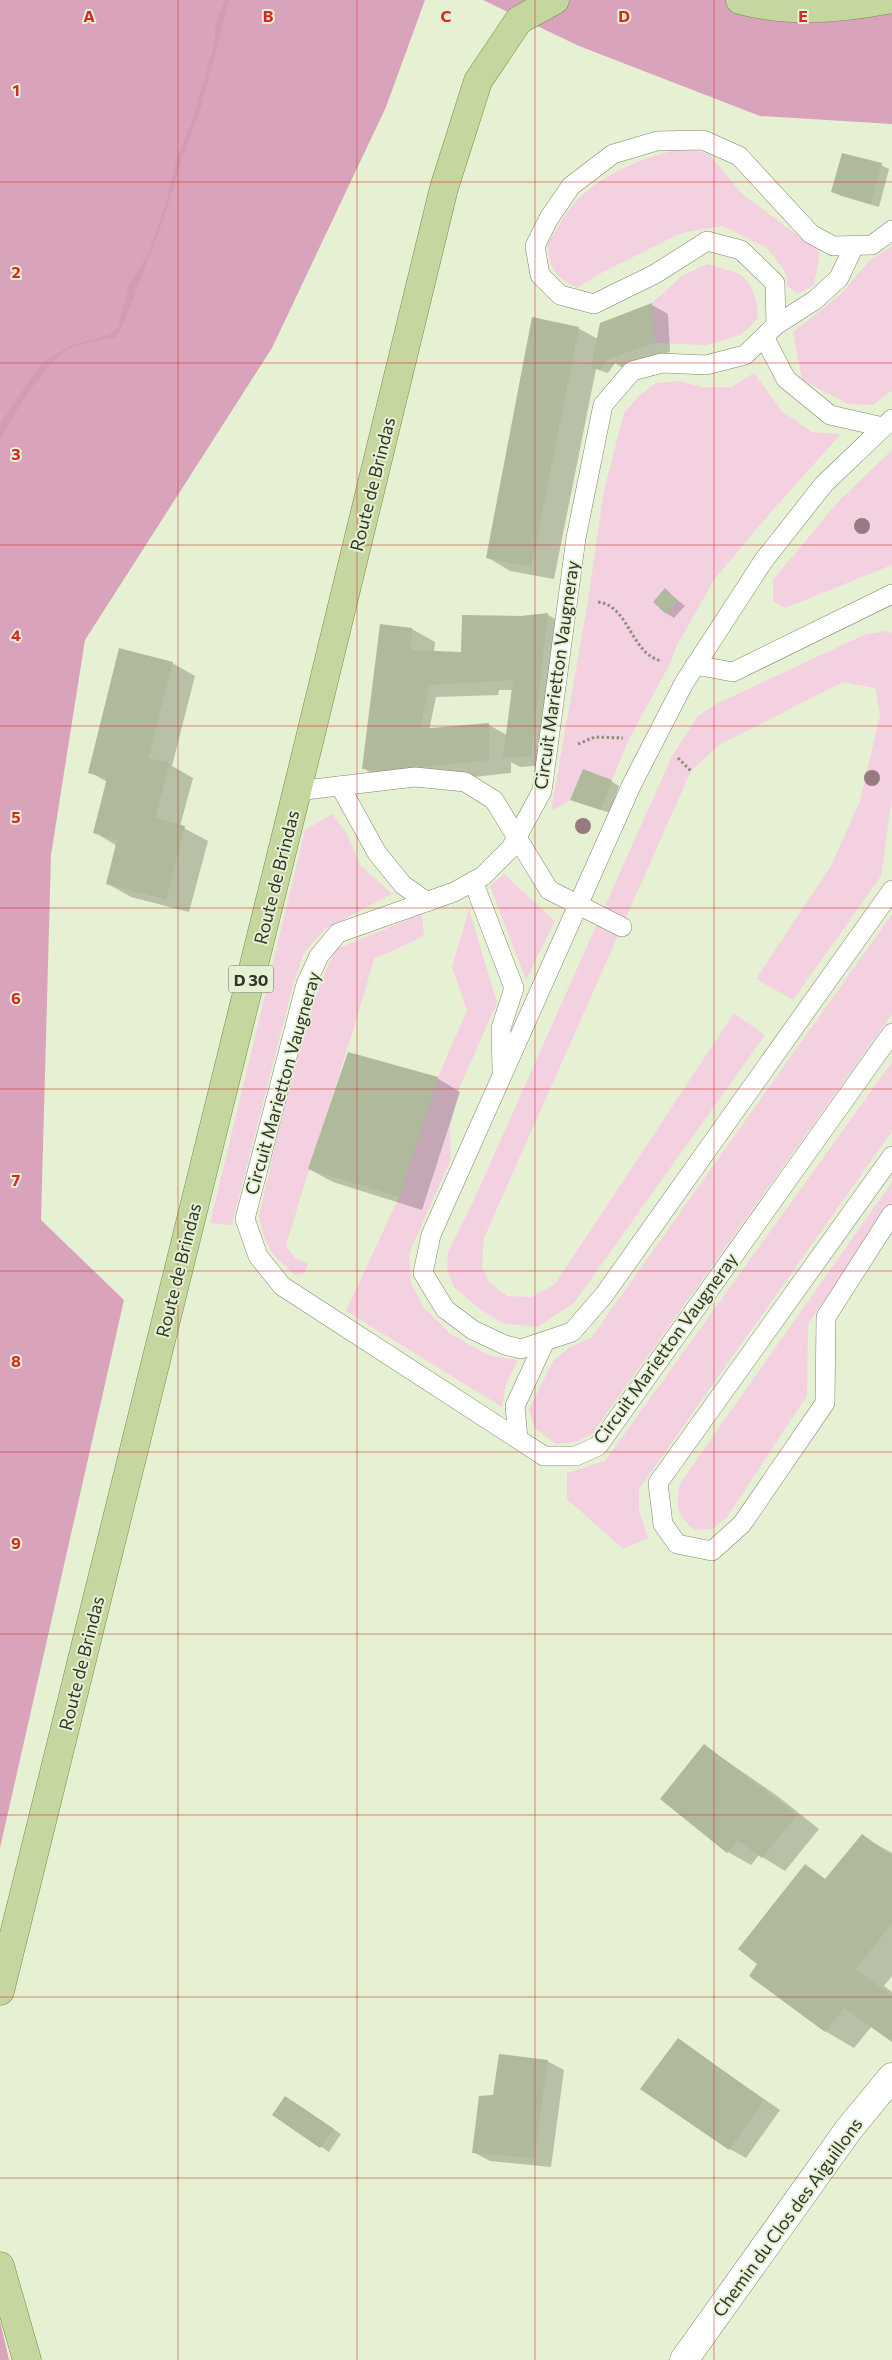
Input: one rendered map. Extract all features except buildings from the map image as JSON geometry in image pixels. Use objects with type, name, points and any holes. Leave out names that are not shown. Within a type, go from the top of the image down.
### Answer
[{"type":"main road","name":"Route de Brindas","points":[[0,1991],[444,188],[478,81],[519,20],[555,0]]},
{"type":"main road","points":[[740,0],[786,9],[849,7],[886,0]]},
{"type":"main road","points":[[0,2266],[27,2360]]},
{"type":"street","name":"Chemin du Clos des Aiguillons","points":[[684,2360],[849,2129],[892,2076]]},
{"type":"lane","points":[[887,423],[830,415],[786,380],[770,331],[775,282],[741,250],[707,241],[655,274],[594,304],[560,295],[540,275],[535,246],[549,218],[570,186],[613,154],[658,141],[703,140],[739,156],[811,234],[833,246],[872,245],[892,230]]},
{"type":"lane","name":"Circuit Marietton Vaugneray","points":[[854,246],[839,278],[815,300],[770,331],[745,355],[706,365],[662,363],[632,371],[603,405],[576,538],[542,791],[511,848],[483,876],[454,892],[338,933],[319,956],[306,984],[245,1219],[258,1256],[282,1286],[544,1456],[576,1456],[598,1446],[892,1033]]},
{"type":"lane","points":[[887,423],[818,491],[764,560],[684,683],[632,784],[432,1235],[423,1273],[445,1309],[473,1330],[505,1345],[520,1349],[572,1332],[604,1295],[892,890]]},
{"type":"lane","points":[[695,665],[733,672],[892,594]]},
{"type":"lane","points":[[297,791],[415,777],[465,782],[494,800],[549,890],[622,927]]},
{"type":"lane","points":[[340,786],[377,853],[403,885],[427,902]]},
{"type":"lane","points":[[474,881],[514,988],[501,1028],[503,1075]]},
{"type":"lane","points":[[892,1156],[658,1483],[663,1524],[677,1544],[712,1551],[742,1524],[824,1403],[826,1317],[892,1214]]},
{"type":"lane","points":[[518,1439],[515,1406],[545,1341]]},
{"type":"path","points":[[568,598],[605,603],[617,611],[640,647],[659,660],[695,665]]},
{"type":"shaded area","points":[[0,0],[425,0],[386,107],[272,348],[85,640],[51,855],[41,1220],[124,1300],[0,1848]]},
{"type":"shaded area","points":[[225,0],[229,0],[202,104],[182,159],[164,218],[121,330],[115,338],[79,345],[60,355],[35,383],[0,440],[0,424],[31,378],[46,360],[72,345],[111,334],[118,327],[128,287],[148,254],[166,203],[177,158],[191,124],[214,46],[216,23]]},
{"type":"shaded area","points":[[483,0],[892,0],[892,124],[760,116],[579,46]]},
{"type":"shaded area","points":[[684,148],[709,154],[742,194],[820,252],[814,285],[798,294],[787,286],[785,271],[767,248],[723,226],[681,233],[601,273],[577,288],[558,276],[552,267],[547,245],[577,200],[613,173],[640,161]]},
{"type":"shaded area","points":[[892,246],[892,390],[873,405],[848,404],[802,380],[793,332],[840,295],[869,261]]},
{"type":"shaded area","points":[[707,264],[741,275],[745,279],[754,295],[758,318],[741,335],[707,345],[654,343],[652,303],[682,276]]},
{"type":"shaded area","points":[[754,373],[782,411],[812,432],[841,434],[771,512],[714,580],[677,645],[671,662],[629,739],[612,780],[583,769],[570,800],[551,811],[588,601],[604,490],[624,413],[639,396],[656,383],[680,381],[702,387],[732,387]]},
{"type":"shaded area","points":[[892,450],[892,565],[785,608],[773,601],[773,580],[838,502]]},
{"type":"shaded area","points":[[887,631],[892,633],[892,797],[881,876],[793,1000],[756,979],[831,866],[860,801],[880,715],[875,688],[843,682],[719,745],[691,771],[484,1238],[482,1267],[490,1283],[507,1296],[531,1297],[555,1284],[734,1013],[765,1035],[574,1303],[537,1327],[502,1323],[477,1307],[454,1287],[447,1270],[448,1252],[472,1204],[672,756],[698,716],[716,704],[866,634]]},
{"type":"shaded area","points":[[332,814],[346,832],[360,865],[392,894],[325,929],[304,953],[293,985],[232,1225],[210,1223],[305,830]]},
{"type":"shaded area","points":[[504,874],[555,921],[526,980],[490,886]]},
{"type":"shaded area","points":[[469,909],[497,1003],[459,1089],[450,1126],[451,1159],[409,1254],[411,1283],[424,1308],[449,1333],[488,1355],[518,1360],[506,1384],[502,1407],[346,1311],[399,1197],[438,1077],[467,1010],[452,967]]},
{"type":"shaded area","points":[[422,914],[424,936],[374,959],[286,1246],[295,1258],[308,1264],[305,1273],[295,1275],[280,1262],[267,1244],[259,1216],[290,1080],[310,1012],[336,949]]},
{"type":"shaded area","points":[[892,914],[892,1014],[592,1434],[576,1442],[556,1444],[534,1427],[529,1409],[553,1361],[570,1347],[591,1338]]},
{"type":"shaded area","points":[[892,1062],[892,1131],[639,1489],[639,1510],[648,1538],[623,1549],[567,1499],[567,1473],[605,1461]]},
{"type":"shaded area","points":[[892,1182],[892,1202],[808,1324],[807,1396],[727,1517],[712,1529],[695,1530],[680,1515],[678,1510],[680,1483]]},
{"type":"shaded area","points":[[0,2321],[9,2360],[0,2360]]}]
